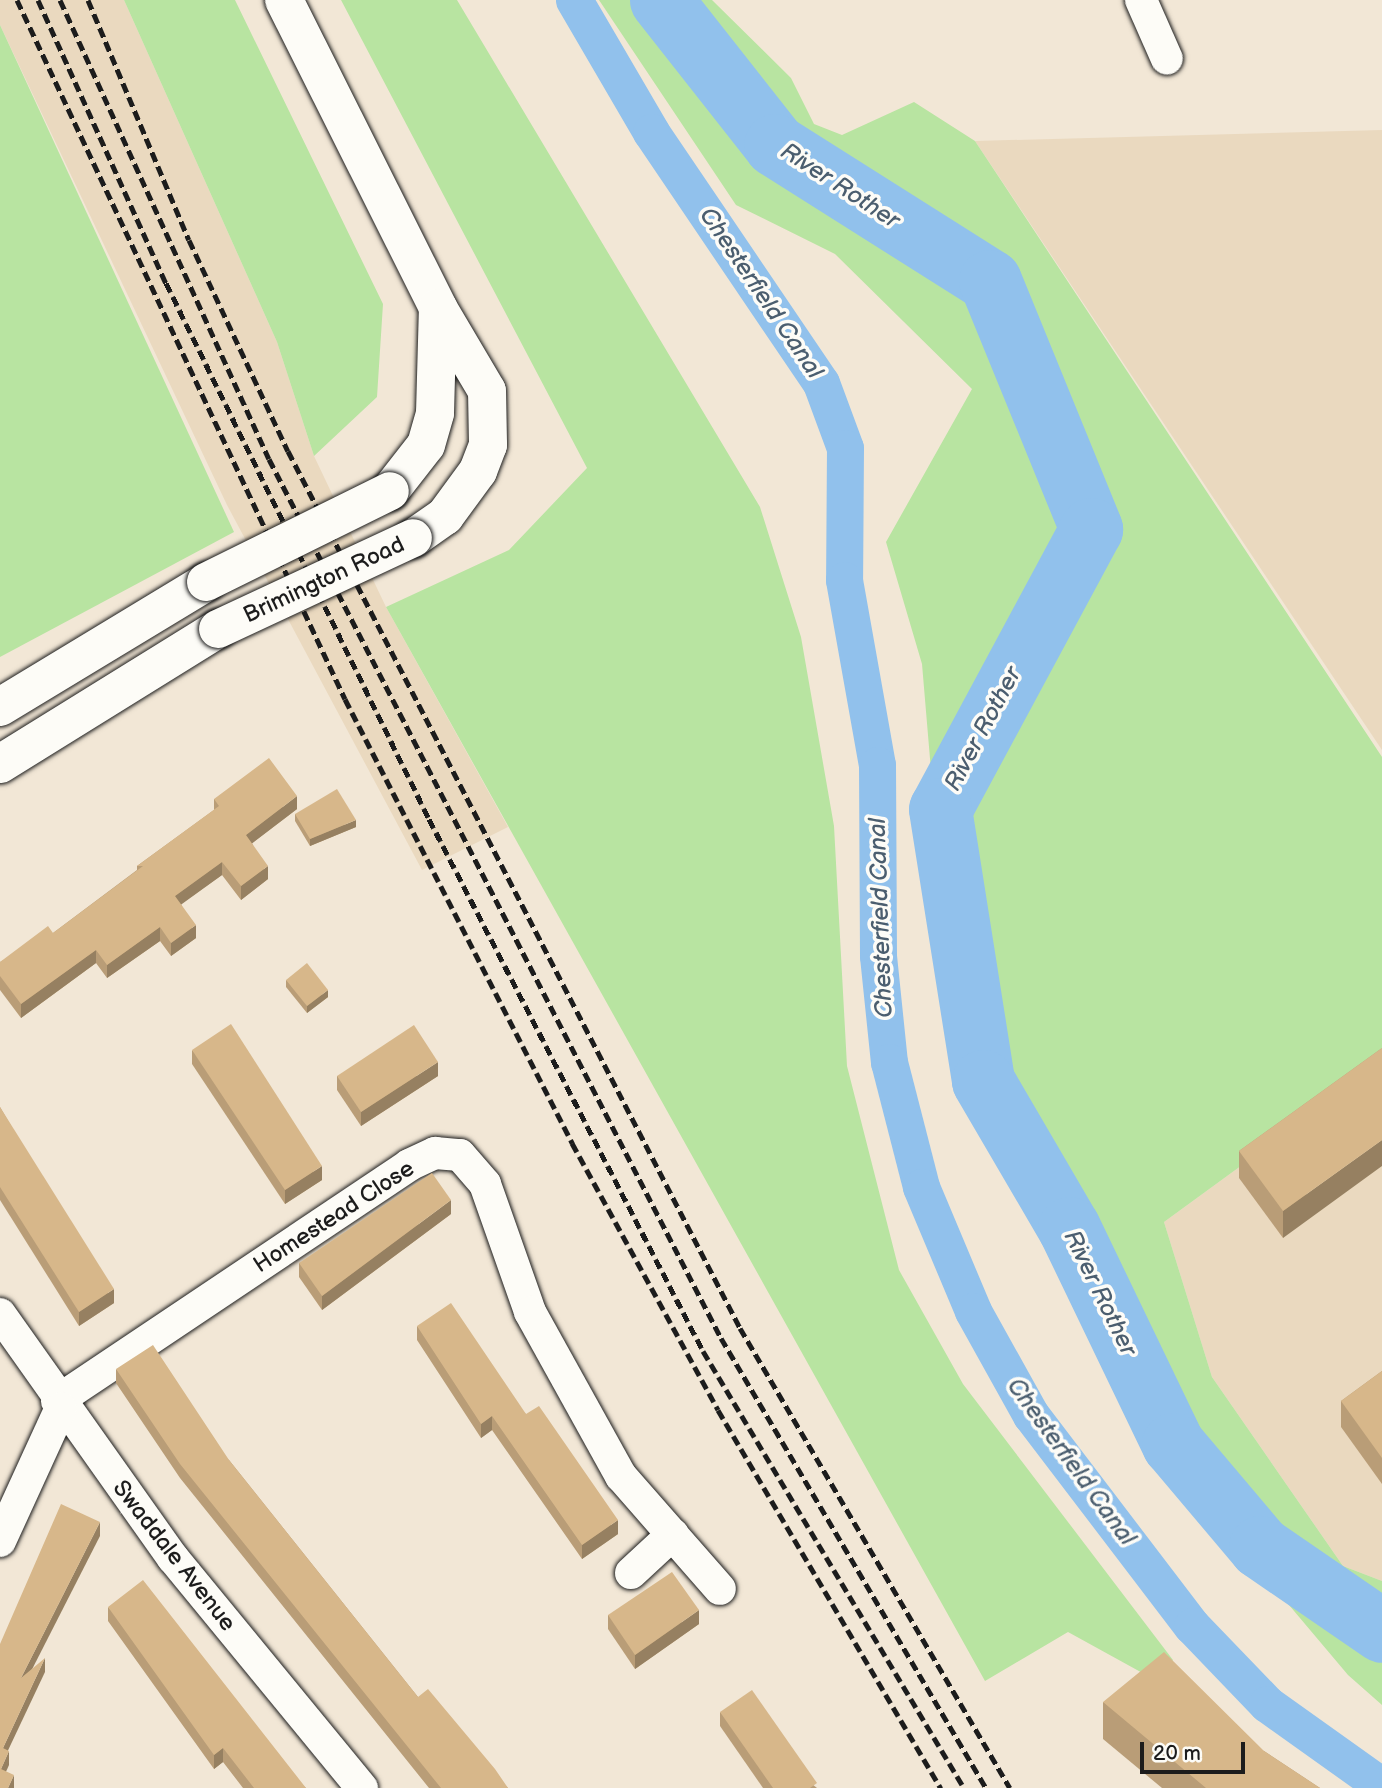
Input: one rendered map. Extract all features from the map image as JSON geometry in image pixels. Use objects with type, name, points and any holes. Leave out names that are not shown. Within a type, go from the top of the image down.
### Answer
[{"type":"main road","name":"Brimington Road","points":[[0,764],[218,629],[413,538],[459,500],[488,445],[483,378],[438,308],[284,0]]},
{"type":"main road","name":"Brimington Road","points":[[0,707],[206,582],[390,491],[426,444],[435,413],[438,308]]},
{"type":"street","points":[[1141,0],[1167,59]]},
{"type":"street","name":"Homestead Close","points":[[59,1405],[409,1165],[435,1153],[460,1155],[485,1184],[530,1312],[621,1476],[720,1589]]},
{"type":"street","name":"Swaddale Avenue","points":[[0,1314],[59,1405],[173,1558],[362,1788]]},
{"type":"street","points":[[0,1541],[59,1405]]},
{"type":"street","points":[[631,1573],[673,1534]]},
{"type":"shaded area","points":[[0,0],[124,0],[277,342],[314,456],[386,607],[508,827],[422,870],[227,505],[0,25]]},
{"type":"shaded area","points":[[1382,130],[1382,750],[975,141]]},
{"type":"shaded area","points":[[1382,1063],[1382,1581],[1343,1566],[1212,1377],[1164,1222]]},
{"type":"green space","points":[[124,0],[235,0],[383,304],[377,397],[314,456],[277,342]]},
{"type":"green space","points":[[341,0],[457,0],[760,507],[801,637],[834,826],[847,1066],[899,1270],[963,1384],[1173,1660],[1157,1681],[1068,1632],[985,1681],[386,607],[509,550],[587,468]]},
{"type":"green space","points":[[599,0],[712,0],[791,78],[814,124],[842,135],[914,102],[975,141],[1382,757],[1382,1063],[1164,1222],[1212,1377],[1343,1566],[1382,1581],[1382,1705],[1348,1675],[1165,1458],[1001,1119],[935,818],[922,664],[886,542],[972,389],[835,254],[736,205]]},
{"type":"green space","points":[[0,25],[234,532],[0,657]]},
{"type":"building","points":[[269,758],[297,796],[246,835],[268,866],[241,886],[222,862],[175,896],[196,925],[171,943],[160,927],[107,965],[96,950],[21,1004],[0,976],[0,962],[48,926],[53,933],[143,866],[137,866],[219,806],[214,799]]},
{"type":"building","points":[[337,789],[356,820],[310,839],[295,814]]},
{"type":"building","points":[[307,963],[328,990],[307,1006],[286,980]]},
{"type":"building","points":[[231,1024],[322,1166],[285,1190],[192,1050]]},
{"type":"building","points":[[414,1025],[438,1062],[361,1112],[337,1076]]},
{"type":"building","points":[[1382,1048],[1382,1140],[1283,1211],[1239,1151]]},
{"type":"building","points":[[0,1107],[114,1289],[79,1312],[0,1187]]},
{"type":"building","points":[[432,1173],[451,1200],[322,1296],[299,1263]]},
{"type":"building","points":[[451,1303],[526,1414],[539,1406],[618,1520],[582,1545],[492,1416],[481,1424],[417,1326]]},
{"type":"building","points":[[153,1345],[229,1460],[418,1697],[428,1689],[508,1788],[441,1788],[180,1464],[116,1369]]},
{"type":"building","points":[[1382,1371],[1382,1458],[1341,1401]]},
{"type":"building","points":[[61,1504],[100,1522],[21,1678],[45,1658],[3,1748],[9,1751],[1,1769],[14,1775],[8,1788],[0,1788],[0,1644]]},
{"type":"building","points":[[672,1572],[699,1610],[635,1655],[608,1615]]},
{"type":"building","points":[[143,1580],[306,1788],[254,1788],[223,1748],[214,1755],[108,1607]]},
{"type":"building","points":[[1164,1652],[1264,1751],[1320,1788],[1206,1788],[1103,1702]]},
{"type":"building","points":[[752,1690],[817,1783],[810,1788],[773,1788],[720,1712]]},
{"type":"waterway","name":"Chesterfield Canal","points":[[574,0],[651,132],[821,383],[845,448],[844,580],[877,765],[878,956],[889,1062],[921,1187],[973,1311],[1031,1415],[1192,1626],[1267,1704],[1382,1786]]},
{"type":"waterway","name":"River Rother","points":[[661,0],[775,145],[990,281],[1091,529],[940,809],[983,1081],[1069,1228],[1173,1444],[1260,1547],[1382,1631]]},
{"type":"railway","points":[[17,0],[345,699],[572,1143],[718,1410],[941,1788]]},
{"type":"railway","points":[[38,0],[166,283],[429,819],[703,1351],[964,1788]]},
{"type":"railway","points":[[60,0],[269,459],[721,1338],[986,1788]]},
{"type":"railway","points":[[88,0],[189,240],[288,451],[740,1328],[1010,1788]]}]
